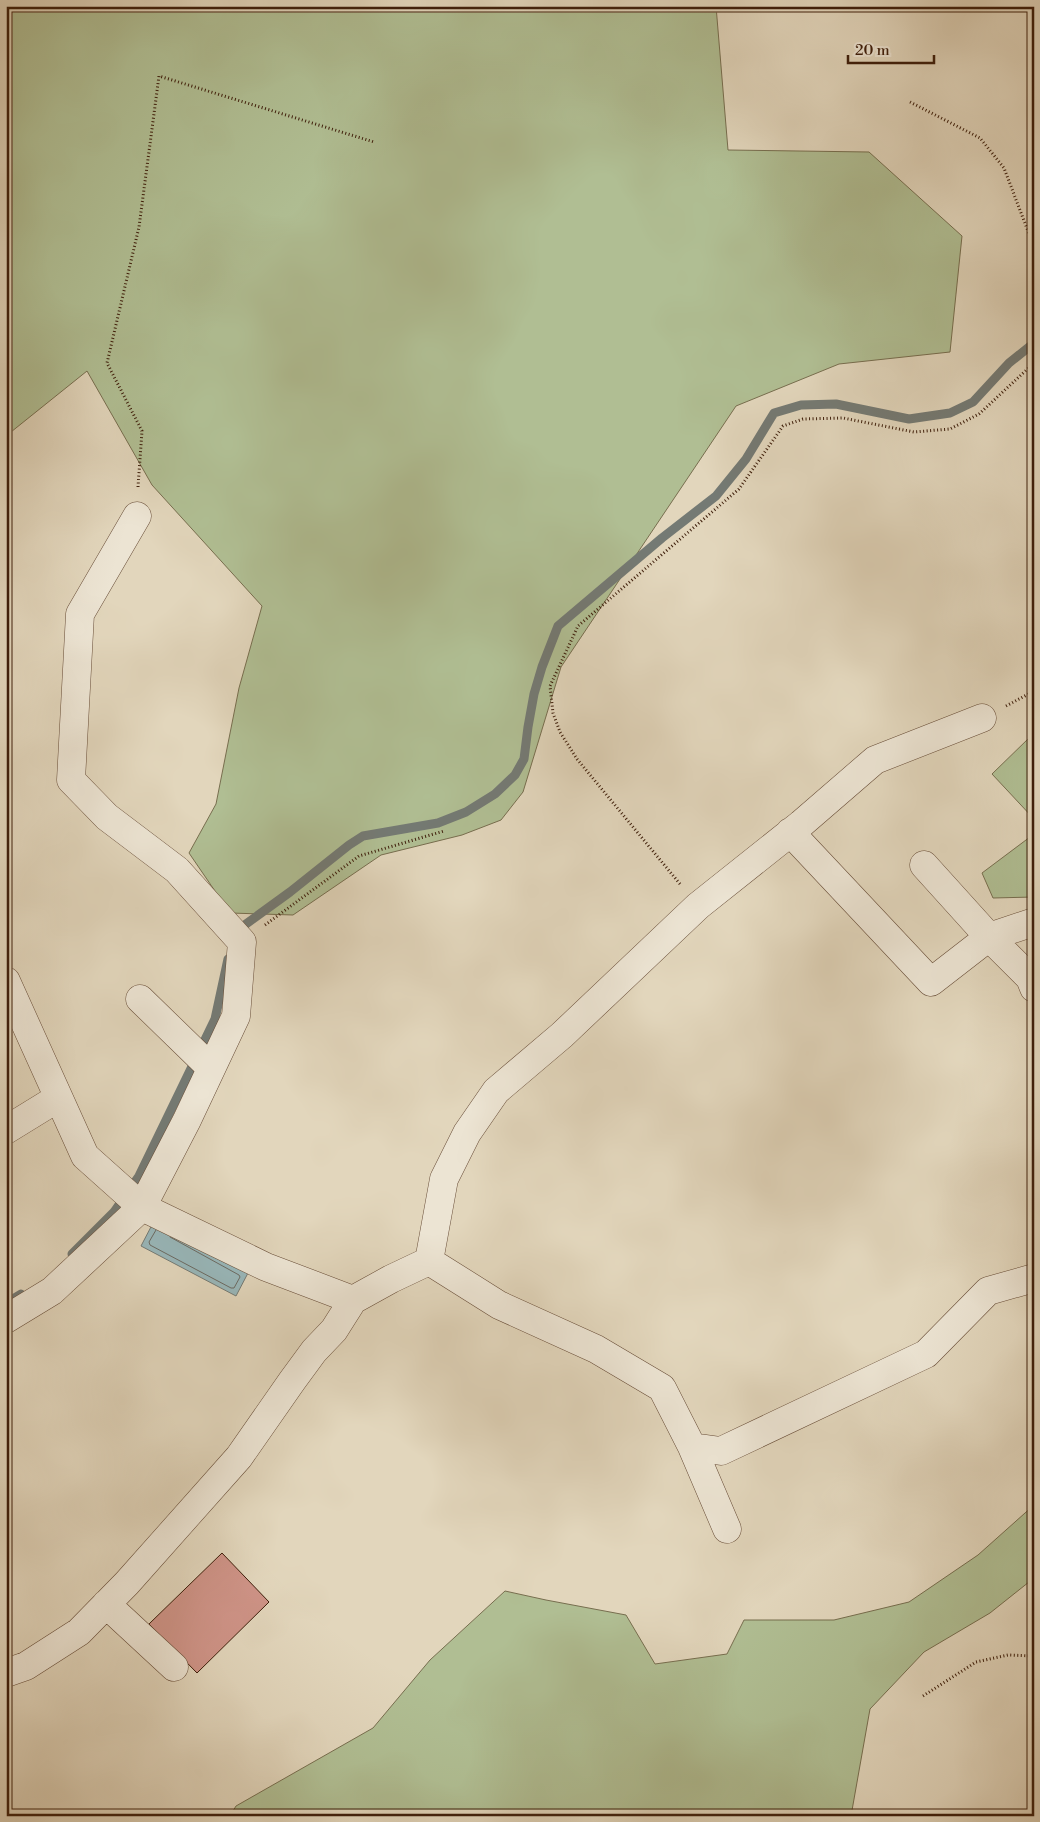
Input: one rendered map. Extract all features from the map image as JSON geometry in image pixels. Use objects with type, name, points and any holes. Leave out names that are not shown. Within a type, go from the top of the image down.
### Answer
[{"type":"street","points":[[6,1319],[52,1291],[142,1207],[187,1120],[236,1016],[242,942],[177,870],[107,817],[71,780],[80,614],[137,516]]},
{"type":"street","points":[[429,1261],[444,1180],[467,1133],[496,1091],[562,1035],[698,906],[875,760],[982,718]]},
{"type":"street","points":[[790,832],[931,982],[989,937],[1034,922]]},
{"type":"street","points":[[924,864],[989,937],[1030,978],[1034,988]]},
{"type":"street","points":[[6,981],[85,1156],[142,1207],[196,1235],[266,1267],[353,1300]]},
{"type":"street","points":[[140,999],[212,1068]]},
{"type":"street","points":[[6,1130],[58,1098]]},
{"type":"street","points":[[6,1673],[26,1666],[79,1632],[127,1583],[239,1457],[314,1351],[334,1330],[353,1300],[429,1261]]},
{"type":"street","points":[[429,1261],[499,1305],[596,1349],[662,1388],[692,1448],[727,1529]]},
{"type":"street","points":[[692,1448],[721,1451],[926,1354],[988,1291],[1034,1278]]},
{"type":"street","points":[[106,1604],[174,1667]]},
{"type":"path","points":[[137,516],[142,431],[107,363],[139,228],[159,76],[374,142]]},
{"type":"path","points":[[910,102],[980,138],[1004,168],[1034,247]]},
{"type":"path","points":[[698,906],[577,759],[560,732],[553,713],[550,686],[578,626],[739,489],[783,426],[803,419],[843,418],[914,432],[950,429],[979,414],[1034,363]]},
{"type":"path","points":[[242,942],[358,856],[444,832]]},
{"type":"path","points":[[923,1696],[976,1662],[1008,1656],[1034,1656]]},
{"type":"green space","points":[[6,6],[716,6],[728,150],[869,152],[962,236],[950,352],[839,364],[736,406],[561,667],[523,792],[501,820],[462,835],[381,855],[293,915],[230,913],[189,853],[216,804],[239,688],[262,606],[152,485],[87,371],[6,436]]},
{"type":"green space","points":[[1034,735],[1034,819],[992,774]]},
{"type":"green space","points":[[1034,834],[1034,897],[993,898],[982,873]]},
{"type":"green space","points":[[1034,1505],[1034,1578],[990,1613],[924,1652],[870,1709],[851,1816],[230,1816],[236,1806],[373,1728],[430,1660],[505,1591],[626,1615],[655,1664],[727,1654],[744,1620],[834,1620],[909,1602],[978,1555]]},
{"type":"water","points":[[153,1223],[248,1273],[236,1296],[141,1246]]},
{"type":"building","points":[[222,1553],[269,1602],[197,1673],[149,1624]]},
{"type":"waterway","points":[[235,932],[363,836],[438,823],[466,812],[495,794],[515,775],[524,759],[534,694],[558,626],[662,538],[716,496],[746,459],[774,413],[801,405],[836,404],[909,419],[950,413],[973,402],[1009,363],[1034,343]]},
{"type":"waterway","points":[[72,1254],[114,1212],[139,1176],[215,1019],[228,959]]},
{"type":"waterway","points":[[6,1303],[21,1294]]}]
